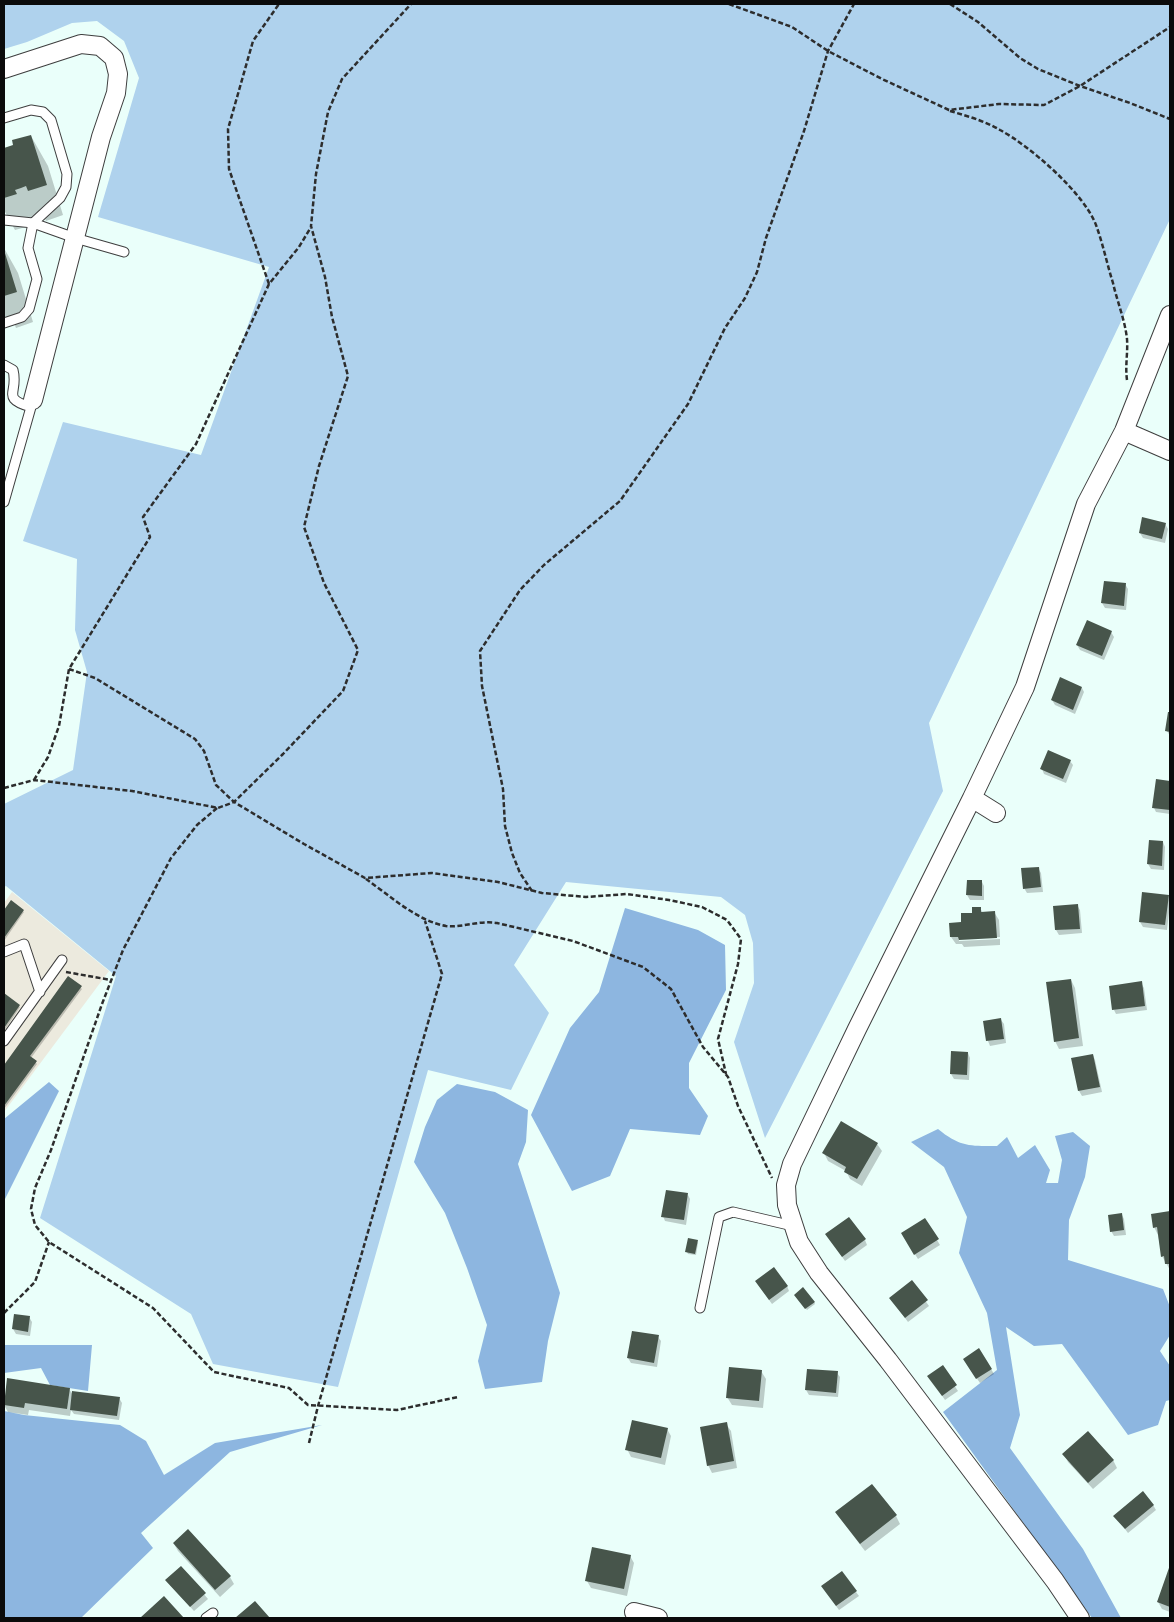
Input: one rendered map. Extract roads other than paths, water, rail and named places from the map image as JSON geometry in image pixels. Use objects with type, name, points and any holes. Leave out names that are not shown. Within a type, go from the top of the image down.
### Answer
[{"type":"street","points":[[4,69],[81,44],[100,46],[114,58],[118,74],[116,93],[101,136],[32,403]]},
{"type":"street","points":[[1080,1618],[1008,1518],[820,1273],[799,1242],[787,1205],[786,1185],[792,1164],[852,1038],[972,798],[1025,687],[1086,504],[1124,431],[1170,315]]},
{"type":"street","points":[[1124,431],[1170,451]]},
{"type":"street","points":[[972,798],[996,814]]},
{"type":"street","points":[[634,1612],[658,1618]]},
{"type":"lane","points":[[4,118],[31,110],[43,112],[51,120],[67,174],[66,187],[60,198],[33,223],[28,248],[38,279],[29,309],[22,317],[4,323]]},
{"type":"lane","points":[[4,220],[33,223],[75,238],[124,252]]},
{"type":"lane","points":[[4,365],[13,370],[14,375],[9,395],[10,400],[13,403],[32,403],[4,502]]},
{"type":"lane","points":[[4,952],[24,944],[40,992]]},
{"type":"lane","points":[[4,1041],[62,960]]},
{"type":"lane","points":[[700,1308],[719,1217],[733,1212],[793,1226]]}]
